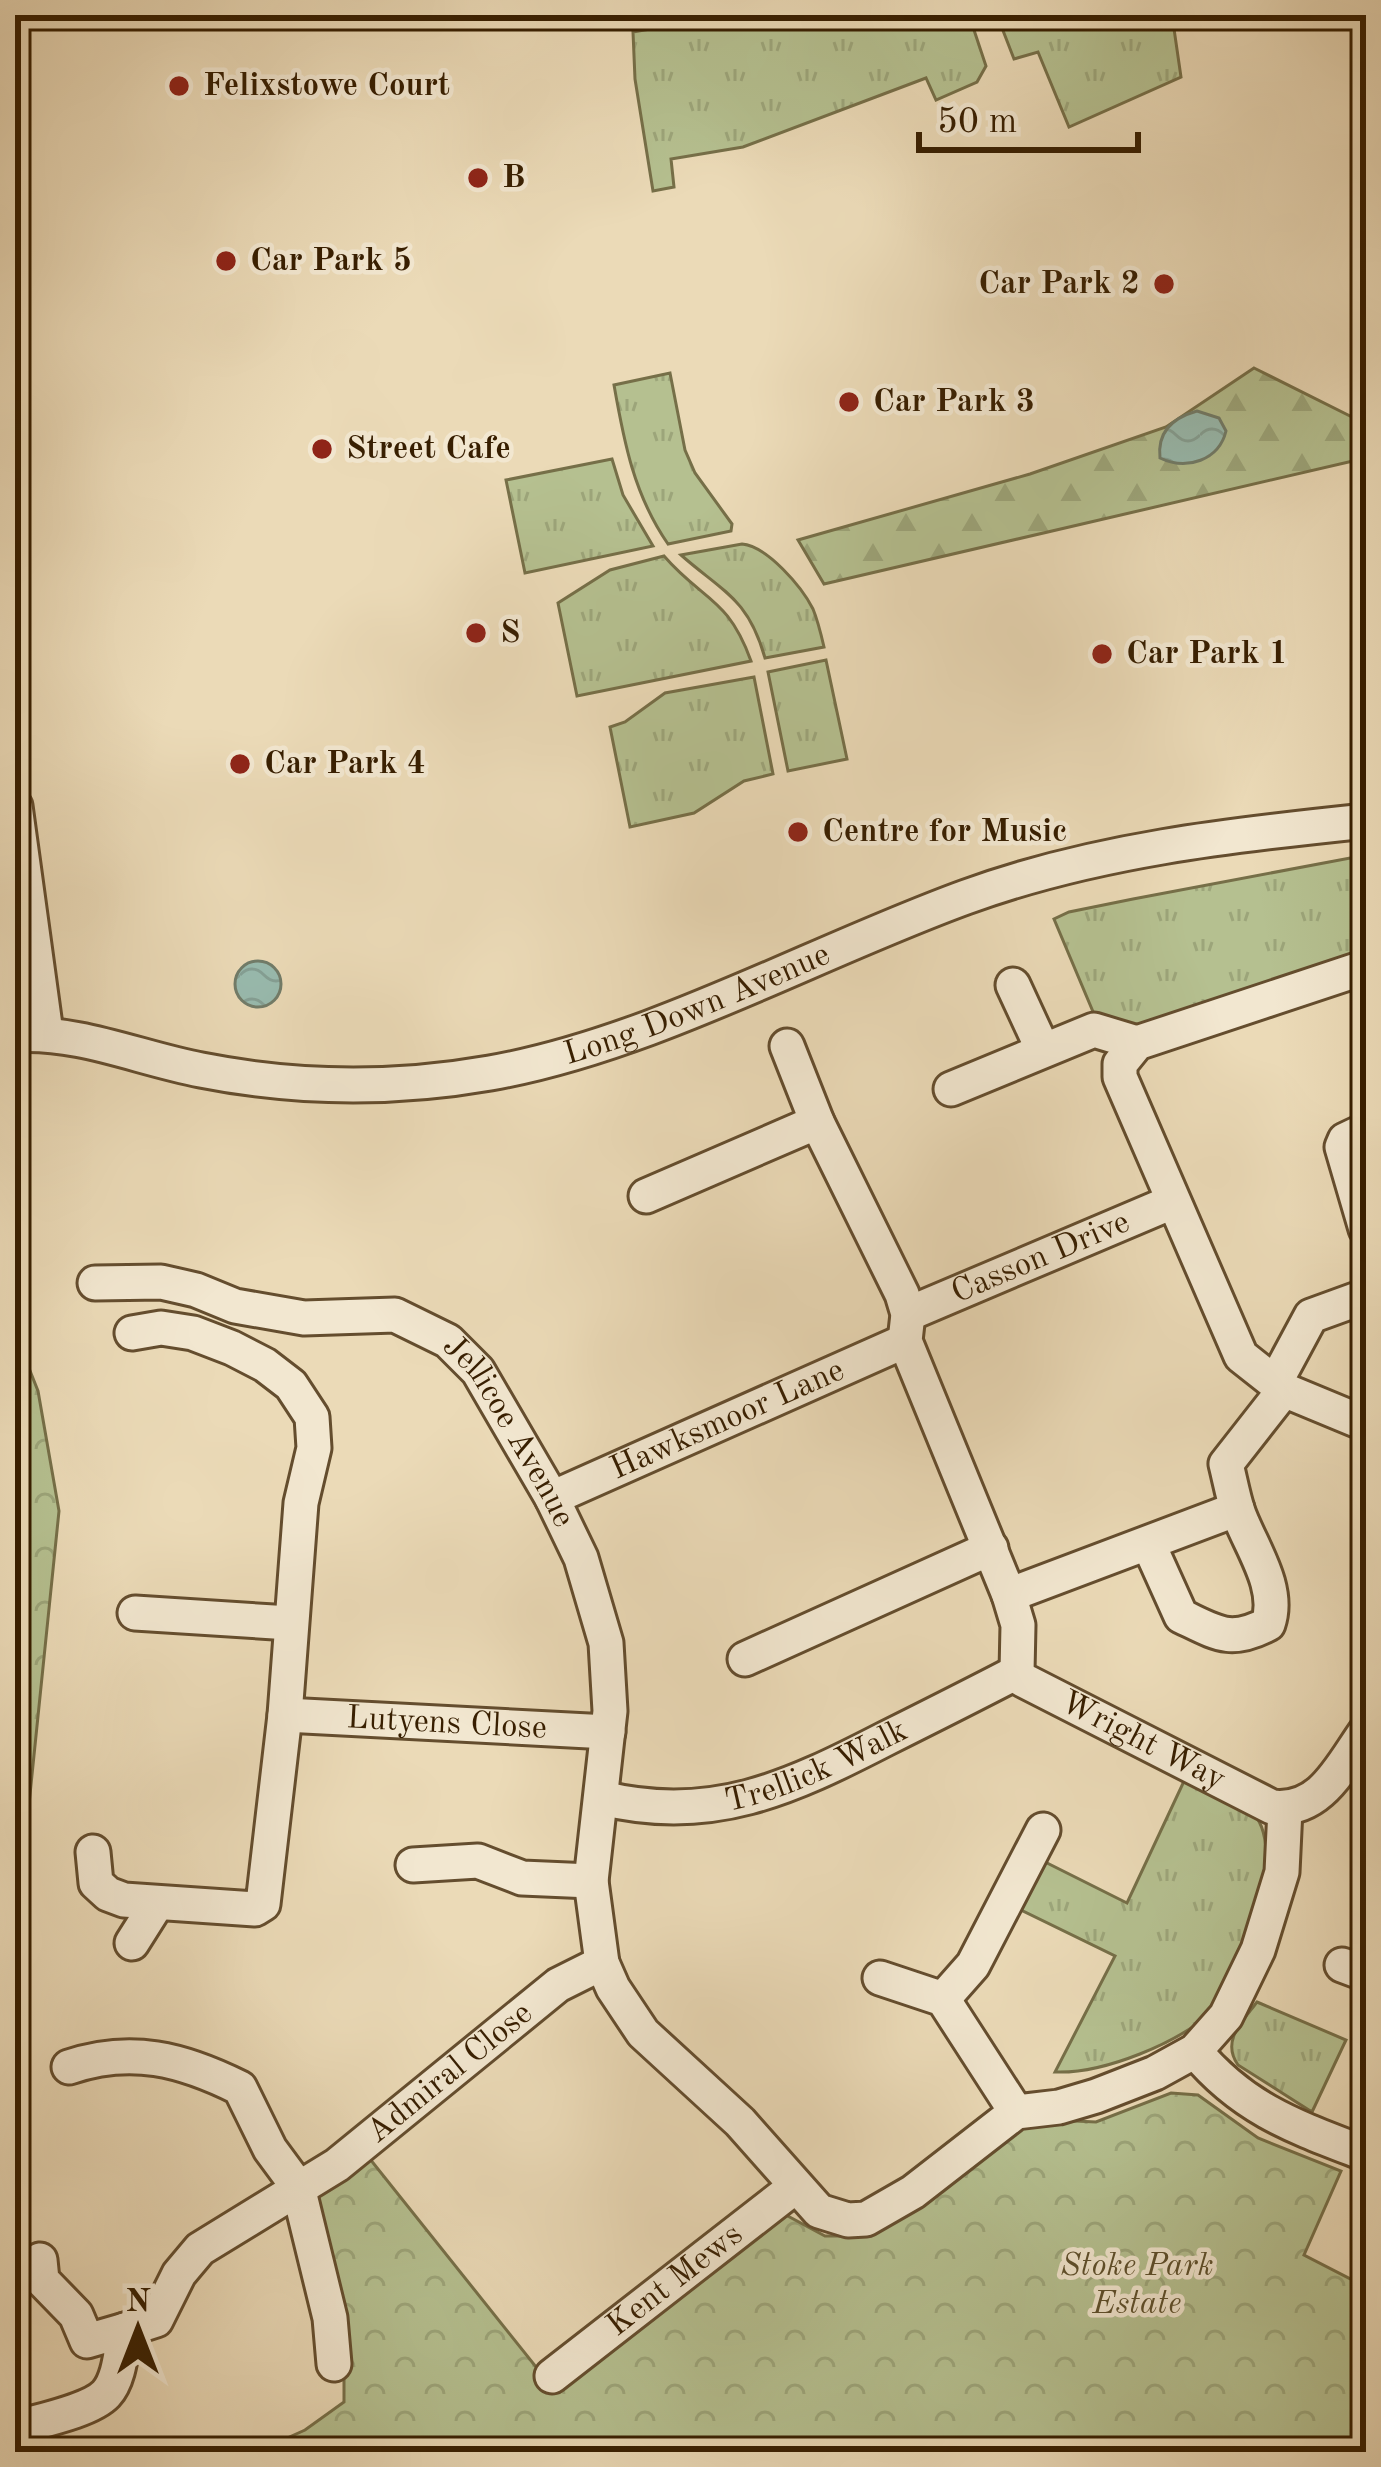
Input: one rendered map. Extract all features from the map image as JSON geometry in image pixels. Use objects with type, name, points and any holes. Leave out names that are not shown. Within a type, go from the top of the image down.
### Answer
[{"type":"street","points":[[15,806],[30,1034]]},
{"type":"street","name":"Long Down Avenue","points":[[30,1034],[281,1083],[388,1084],[494,1072],[598,1045],[930,911],[1020,880],[1173,844],[1366,821]]},
{"type":"street","points":[[951,1089],[1094,1030],[1137,1043],[1366,967]]},
{"type":"street","points":[[1013,985],[1043,1050]]},
{"type":"street","name":"Casson Drive","points":[[1137,1043],[1124,1054],[1120,1077],[1241,1356],[1280,1387],[1366,1424]]},
{"type":"street","points":[[787,1046],[817,1122],[896,1278],[906,1328],[1010,1594],[1018,1625],[1017,1672]]},
{"type":"street","points":[[646,1196],[817,1122]]},
{"type":"street","points":[[1366,1130],[1345,1140],[1342,1155],[1366,1228]]},
{"type":"street","name":"Casson Drive","points":[[906,1328],[1172,1202]]},
{"type":"street","name":"Jellicoe Avenue","points":[[95,1283],[161,1282],[268,1314],[349,1318],[375,1314],[414,1321],[448,1341],[478,1371],[581,1558],[606,1643],[608,1732],[591,1881],[602,1963],[613,1988],[644,2032],[740,2122],[819,2211],[848,2220],[866,2219],[914,2192],[1016,2112],[1096,2096],[1195,2051],[1226,2016],[1258,1950],[1282,1872],[1285,1809]]},
{"type":"street","points":[[1149,1545],[1181,1616],[1224,1636],[1268,1624],[1270,1596],[1237,1509],[1226,1464],[1280,1387],[1311,1316],[1366,1296]]},
{"type":"street","points":[[93,1852],[92,1874],[100,1889],[124,1900],[255,1909],[263,1904],[285,1714],[301,1503],[314,1448],[313,1417],[304,1400],[265,1365],[193,1333],[160,1328],[132,1333]]},
{"type":"street","name":"Hawksmoor Lane","points":[[552,1498],[906,1328]]},
{"type":"street","points":[[1010,1594],[1237,1509]]},
{"type":"street","points":[[745,1658],[991,1548]]},
{"type":"street","points":[[135,1613],[290,1623]]},
{"type":"street","name":"Trellick Walk","points":[[602,1798],[640,1807],[746,1801],[813,1776],[1017,1672]]},
{"type":"street","name":"Wright Way","points":[[1017,1672],[1051,1697],[1264,1805],[1285,1809]]},
{"type":"street","name":"Lutyens Close","points":[[285,1714],[608,1732]]},
{"type":"street","points":[[1285,1809],[1317,1798],[1366,1731]]},
{"type":"street","points":[[943,1999],[973,1965],[1042,1830]]},
{"type":"street","points":[[413,1865],[478,1861],[522,1877],[591,1881]]},
{"type":"street","points":[[132,1943],[156,1905]]},
{"type":"street","name":"Admiral Close","points":[[125,2330],[156,2320],[179,2274],[200,2249],[337,2165],[568,1978],[602,1963]]},
{"type":"street","points":[[880,1978],[943,1999],[1016,2112]]},
{"type":"street","points":[[1195,2051],[1221,2082],[1275,2119],[1366,2154]]},
{"type":"street","points":[[69,2067],[100,2056],[153,2055],[240,2088],[270,2149],[298,2187],[330,2318],[334,2364]]},
{"type":"street","name":"Kent Mews","points":[[552,2377],[796,2186]]},
{"type":"street","points":[[15,2428],[106,2394],[125,2330],[87,2342],[76,2314],[42,2280],[40,2260]]},
{"type":"green space","points":[[730,15],[969,15],[986,66],[977,82],[936,100],[926,78],[743,147],[671,159],[674,187],[653,191],[635,79],[633,32]]},
{"type":"green space","points":[[997,15],[1172,15],[1181,77],[1069,127],[1038,52],[1014,59]]},
{"type":"green space","points":[[1254,368],[1362,422],[1353,461],[824,584],[798,540],[1030,474],[1166,427]]},
{"type":"green space","points":[[670,373],[685,450],[695,473],[732,524],[731,531],[668,544],[639,487],[614,385]]},
{"type":"green space","points":[[612,459],[623,495],[653,546],[525,573],[506,480]]},
{"type":"green space","points":[[742,544],[773,560],[801,590],[813,609],[824,647],[765,658],[742,609],[681,555]]},
{"type":"green space","points":[[664,556],[724,612],[751,661],[577,696],[558,603],[610,570]]},
{"type":"green space","points":[[826,660],[847,759],[788,771],[768,672]]},
{"type":"green space","points":[[754,677],[773,774],[744,781],[694,813],[630,827],[610,727],[625,722],[665,693]]},
{"type":"green space","points":[[1366,855],[1366,953],[1136,1033],[1094,1014],[1054,919],[1069,912]]},
{"type":"green space","points":[[15,1333],[38,1391],[59,1511],[15,1941]]},
{"type":"green space","points":[[1185,1779],[1244,1806],[1262,1828],[1265,1881],[1239,1970],[1215,2009],[1182,2033],[1117,2062],[1055,2072],[1115,1956],[1019,1909],[1043,1861],[1127,1903]]},
{"type":"green space","points":[[1257,2002],[1346,2040],[1312,2112],[1238,2065],[1233,2056],[1236,2032]]},
{"type":"green space","name":"Stoke Park Estate","points":[[1171,2093],[1198,2095],[1258,2138],[1341,2171],[1304,2255],[1366,2287],[1366,2452],[256,2452],[305,2430],[344,2402],[344,2366],[307,2202],[370,2159],[556,2392],[784,2214],[825,2236],[864,2236],[989,2142],[1023,2125],[1054,2120],[1096,2122]]},
{"type":"water","points":[[1197,411],[1219,418],[1226,431],[1217,449],[1191,463],[1160,458],[1168,427]]},
{"type":"water","points":[[258,961],[275,967],[281,984],[275,1001],[258,1007],[241,1001],[235,984],[241,967]]},
{"type":"place","name":"Felixstowe Court","points":[[179,86]]},
{"type":"place","name":"B","points":[[478,178]]},
{"type":"place","name":"Car Park 5","points":[[226,261]]},
{"type":"place","name":"Car Park 2","points":[[1164,284]]},
{"type":"place","name":"Car Park 3","points":[[849,402]]},
{"type":"place","name":"Street Cafe","points":[[322,449]]},
{"type":"place","name":"S","points":[[476,633]]},
{"type":"place","name":"Car Park 1","points":[[1102,654]]},
{"type":"place","name":"Car Park 4","points":[[240,764]]},
{"type":"place","name":"Centre for Music","points":[[798,832]]}]
